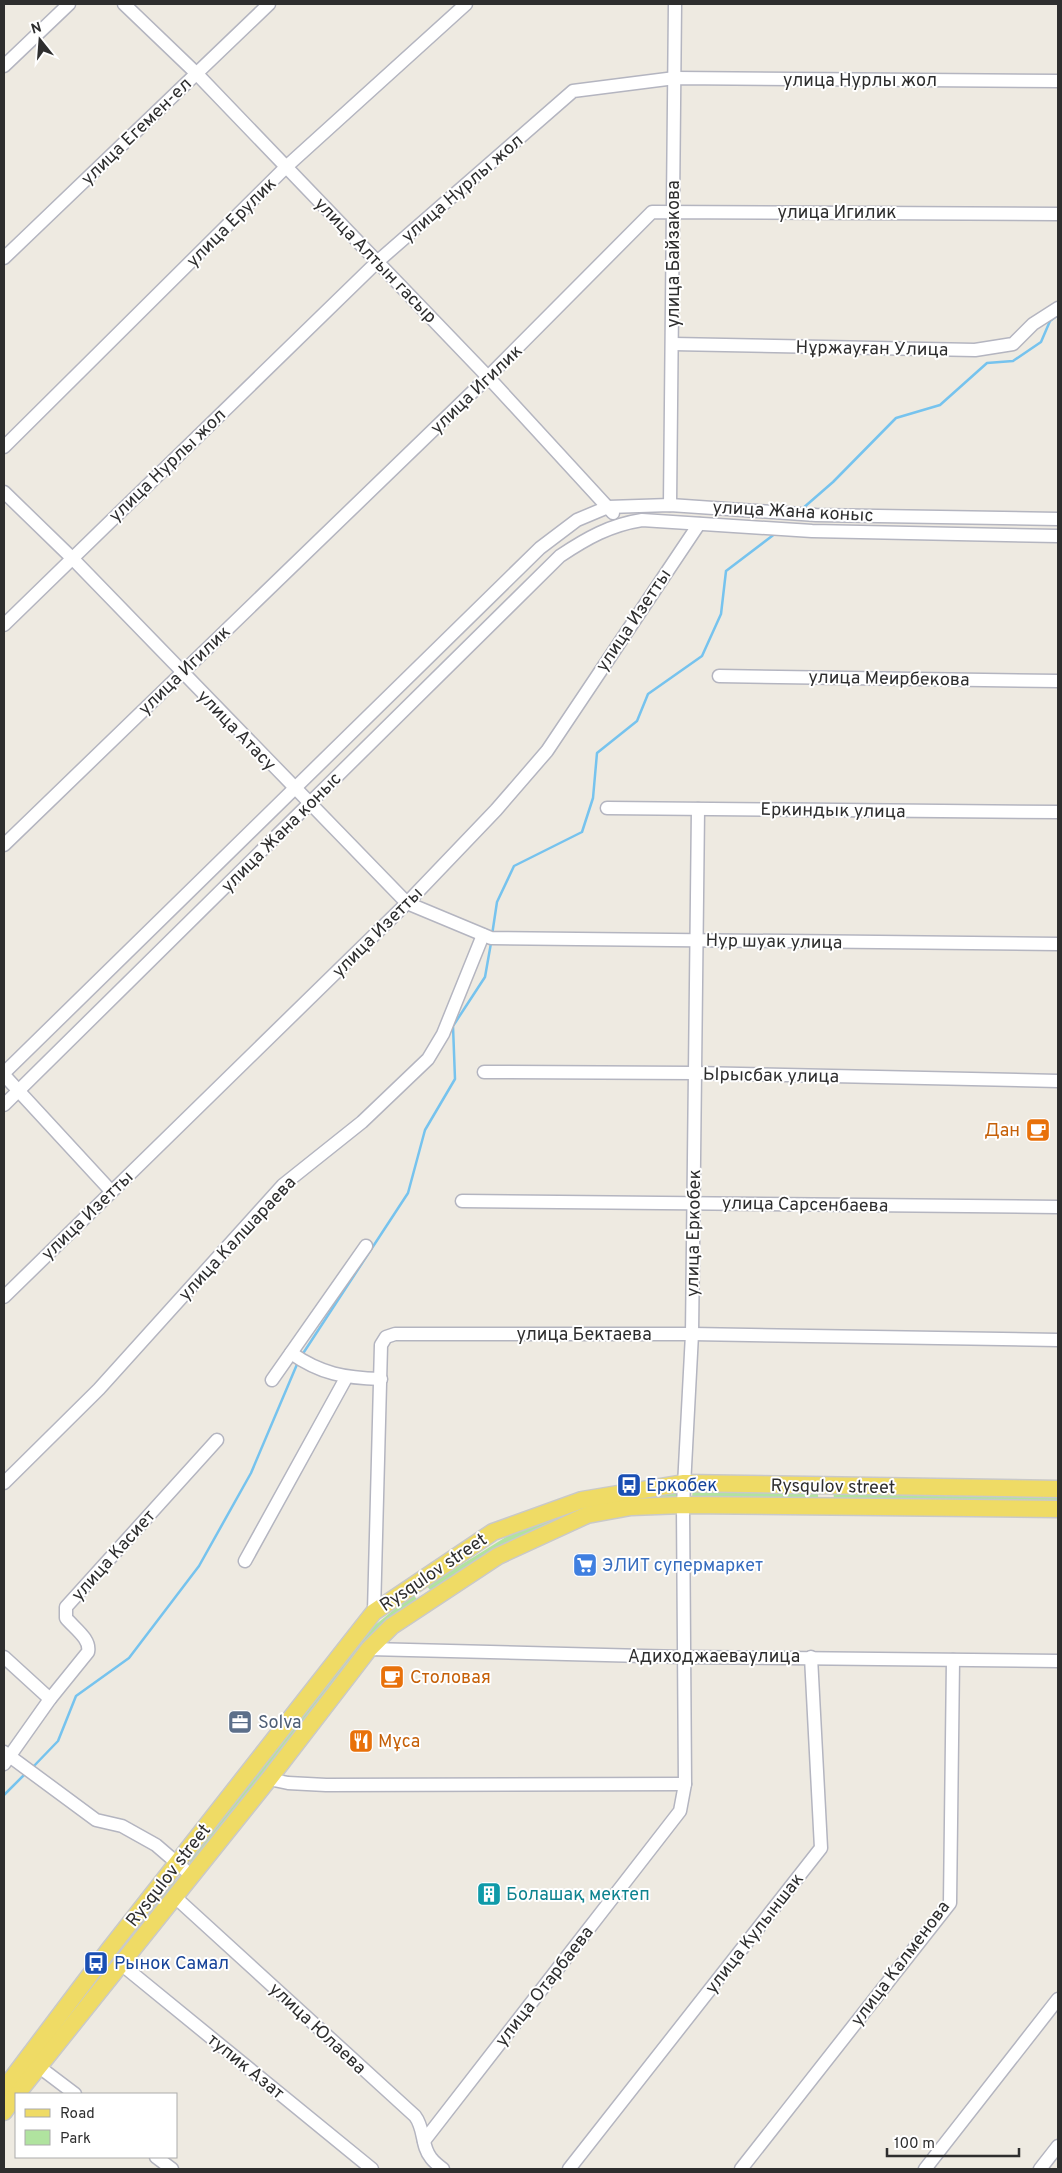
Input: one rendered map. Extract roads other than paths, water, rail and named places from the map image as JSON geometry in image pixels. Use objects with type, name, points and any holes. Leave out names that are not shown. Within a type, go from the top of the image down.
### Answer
[{"type":"main road","name":"Rysqulov street","points":[[4,2089],[177,1863],[374,1612],[493,1532],[582,1500],[684,1483],[1051,1489]]},
{"type":"main road","points":[[1051,1489],[1058,1483]]},
{"type":"main road","points":[[823,1486],[823,1507]]},
{"type":"main road","name":"Rysqulov street","points":[[18,2093],[269,1779],[369,1649],[392,1626],[498,1556],[587,1515],[631,1507],[683,1505],[1058,1509]]},
{"type":"main road","points":[[415,1584],[427,1603]]},
{"type":"main road","name":"Rysqulov street","points":[[4,2112],[15,2096]]},
{"type":"street","points":[[4,66],[69,4]]},
{"type":"street","name":"улица Алтын гасыр","points":[[124,4],[196,73],[377,262],[488,378],[621,523]]},
{"type":"street","name":"улица Егемен-ел","points":[[4,258],[269,4]]},
{"type":"street","name":"улица Ерулик","points":[[4,447],[286,167],[466,4]]},
{"type":"street","name":"улица Байзакова","points":[[670,505],[675,4]]},
{"type":"street","name":"улица Нурлы жол","points":[[4,625],[377,262],[573,91],[675,78],[1058,81]]},
{"type":"street","name":"улица Игилик","points":[[4,845],[488,378],[652,212],[1058,214]]},
{"type":"street","name":"Нұржауған Улица","points":[[673,344],[975,350],[1013,344],[1033,324],[1058,308]]},
{"type":"street","name":"улица Атасу","points":[[4,492],[72,558],[181,673],[407,903],[487,936]]},
{"type":"street","name":"улица Жана коныс","points":[[4,1074],[293,787],[540,548],[577,520],[608,507],[670,505],[816,515],[1058,519]]},
{"type":"street","name":"улица Жана коныс","points":[[4,1105],[557,558],[590,535],[621,523],[642,520],[812,531],[1058,536]]},
{"type":"street","name":"улица Изетты","points":[[4,1297],[407,903],[496,810],[547,751],[699,524]]},
{"type":"street","points":[[540,548],[557,558]]},
{"type":"street","name":"улица Меирбекова","points":[[719,676],[1058,681]]},
{"type":"street","name":"Еркиндык улица","points":[[607,808],[1058,812]]},
{"type":"street","name":"улица Еркобек","points":[[683,1657],[683,1505],[692,1334],[698,809]]},
{"type":"street","name":"Нур шуак улица","points":[[487,936],[1058,944]]},
{"type":"street","name":"улица Калшараева","points":[[4,1483],[99,1389],[283,1185],[362,1122],[428,1059],[443,1034],[487,936]]},
{"type":"street","name":"Ырысбак улица","points":[[484,1072],[694,1073],[1058,1081]]},
{"type":"street","points":[[4,1074],[111,1191]]},
{"type":"street","name":"улица Сарсенбаева","points":[[462,1201],[1058,1207]]},
{"type":"street","points":[[272,1380],[366,1246]]},
{"type":"street","name":"улица Бектаева","points":[[374,1612],[381,1345],[386,1337],[395,1334],[692,1334],[1058,1340]]},
{"type":"street","points":[[291,1353],[314,1367],[346,1378],[381,1379]]},
{"type":"street","points":[[245,1561],[346,1378]]},
{"type":"street","name":"улица Касиет","points":[[50,1699],[88,1652],[90,1646],[66,1618],[66,1607],[217,1440]]},
{"type":"street","name":"Адиходжаеваулица","points":[[369,1649],[683,1657],[1058,1661]]},
{"type":"street","points":[[4,1657],[50,1699],[6,1758],[96,1820],[122,1826],[156,1845],[192,1876]]},
{"type":"street","name":"улица Отарбаева","points":[[424,2141],[680,1811],[685,1784],[683,1657]]},
{"type":"street","name":"улица Кулыншак","points":[[569,2169],[821,1848],[811,1657]]},
{"type":"street","name":"улица Калменова","points":[[741,2169],[950,1903],[953,1660]]},
{"type":"street","points":[[269,1779],[288,1783],[326,1785],[685,1784]]},
{"type":"street","name":"улица Юлаева","points":[[175,1897],[415,2116],[423,2130],[424,2141],[430,2158],[443,2169]]},
{"type":"street","name":"тупик Азат","points":[[121,1964],[372,2169]]},
{"type":"street","points":[[925,2169],[1058,1999]]},
{"type":"street","points":[[38,2066],[74,2093]]},
{"type":"street","points":[[1040,2169],[1058,2146]]},
{"type":"street","points":[[157,2158],[172,2169]]},
{"type":"waterway","points":[[802,509],[833,482],[896,418],[940,405],[987,363],[1013,361],[1041,342],[1050,321],[1058,315]]},
{"type":"waterway","points":[[492,935],[497,902],[514,866],[582,832],[593,798],[597,753],[637,721],[648,694],[702,656],[721,614],[726,571],[776,533]]},
{"type":"waterway","points":[[302,1355],[408,1193],[425,1130],[455,1079],[453,1026],[485,977],[491,943]]},
{"type":"waterway","points":[[32,1768],[58,1741],[76,1696],[129,1658],[199,1566],[251,1473],[298,1362]]},
{"type":"waterway","points":[[4,1795],[26,1773]]},
{"type":"place","name":"Дан","points":[[1038,1130]]},
{"type":"place","name":"Еркобек","points":[[629,1485]]},
{"type":"place","name":"ЭЛИТ супермаркет","points":[[585,1565]]},
{"type":"place","name":"Столовая","points":[[392,1677]]},
{"type":"place","name":"Solva","points":[[240,1722]]},
{"type":"place","name":"Мұса","points":[[361,1741]]},
{"type":"place","name":"Болашақ мектеп","points":[[489,1894]]},
{"type":"place","name":"Рынок Самал","points":[[96,1963]]}]
